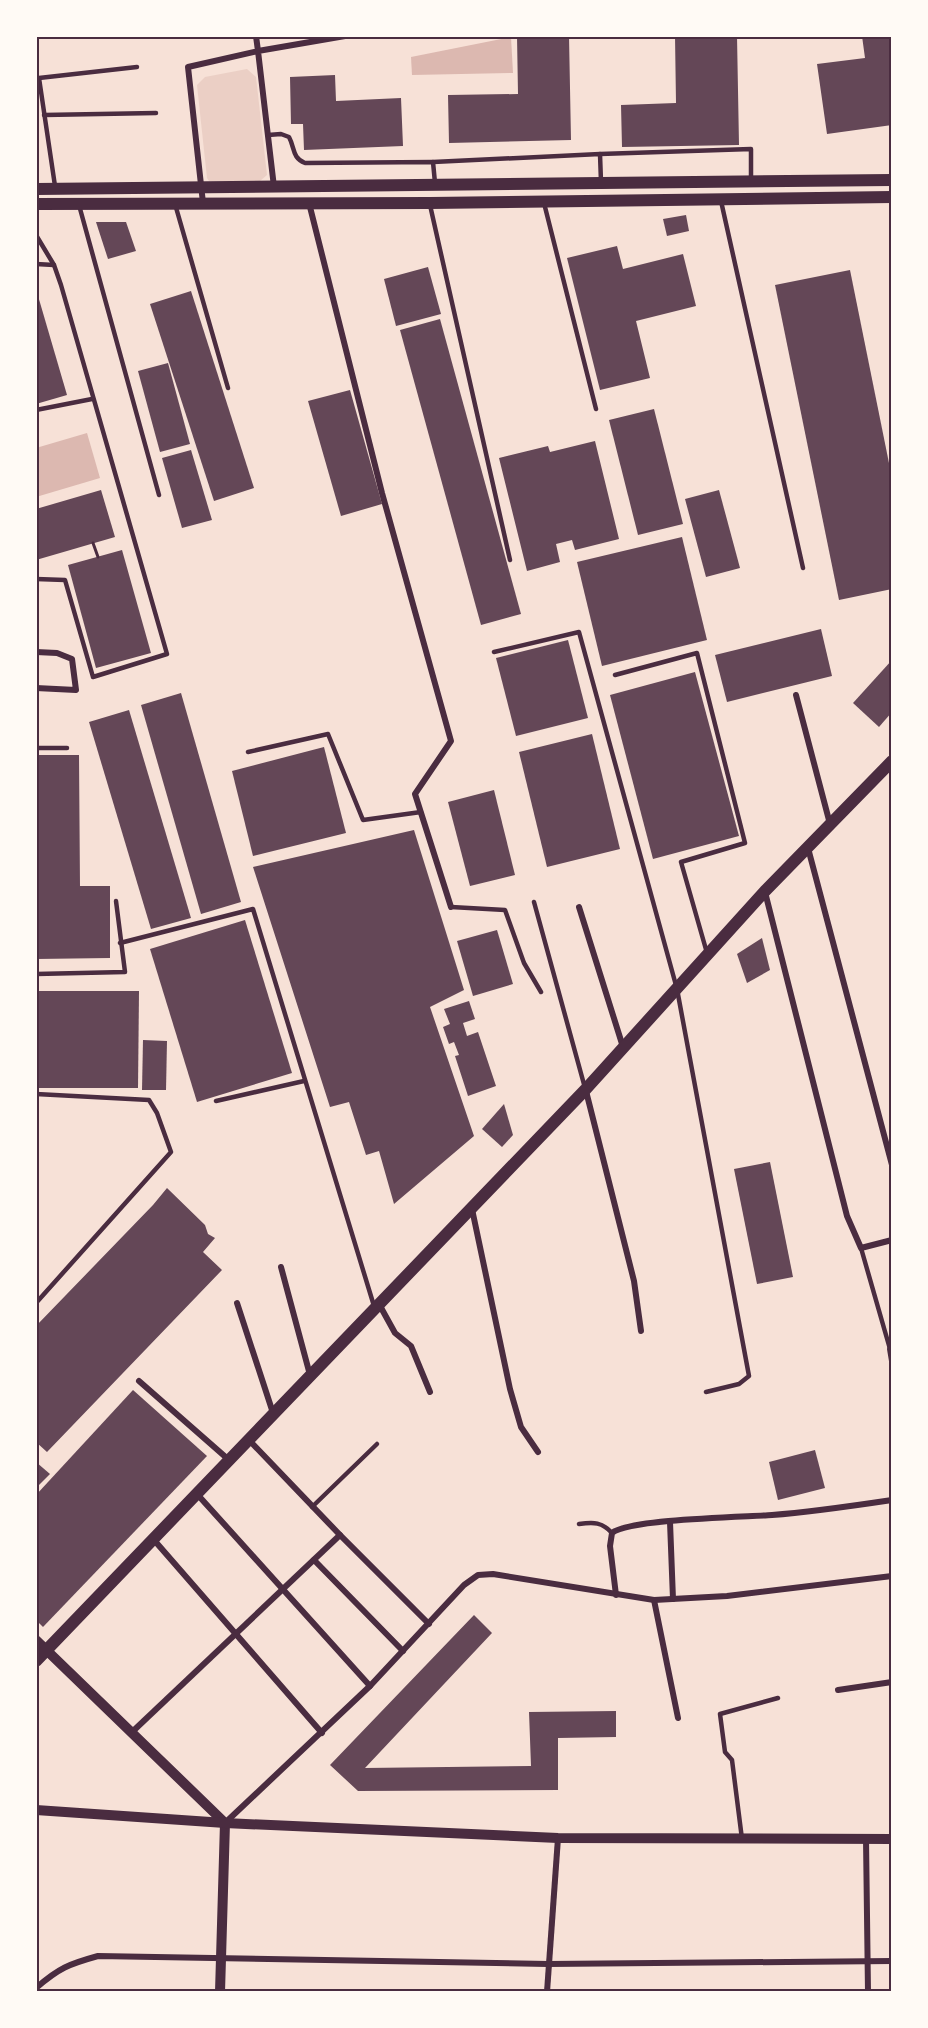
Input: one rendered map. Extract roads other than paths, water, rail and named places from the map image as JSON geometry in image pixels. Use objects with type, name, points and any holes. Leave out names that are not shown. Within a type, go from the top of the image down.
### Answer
[{"type":"main road","points":[[36,189],[892,180]]},
{"type":"main road","points":[[751,182],[751,198]]},
{"type":"main road","points":[[36,204],[430,203],[892,197]]},
{"type":"main road","points":[[36,1660],[41,1648],[154,1540],[273,1413],[585,1090],[765,891],[892,761]]},
{"type":"street","points":[[256,36],[274,187]]},
{"type":"street","points":[[204,204],[188,68],[258,51],[345,36]]},
{"type":"street","points":[[309,202],[382,493],[451,741],[415,794],[451,907]]},
{"type":"street","points":[[36,652],[57,653],[72,659],[76,690],[36,688]]},
{"type":"street","points":[[796,695],[830,825]]},
{"type":"street","points":[[807,848],[892,1165]]},
{"type":"street","points":[[765,891],[848,1215],[861,1248],[892,1240]]},
{"type":"street","points":[[579,908],[624,1047]]},
{"type":"street","points":[[585,1090],[634,1281],[641,1331]]},
{"type":"street","points":[[472,1208],[510,1389],[521,1427],[538,1452]]},
{"type":"street","points":[[281,1267],[310,1375]]},
{"type":"street","points":[[237,1303],[273,1413]]},
{"type":"street","points":[[377,1306],[395,1333],[411,1346],[430,1392]]},
{"type":"street","points":[[891,1348],[892,1361]]},
{"type":"street","points":[[139,1381],[229,1460]]},
{"type":"street","points":[[249,1440],[339,1536],[429,1624]]},
{"type":"street","points":[[197,1494],[370,1686]]},
{"type":"street","points":[[616,1595],[610,1546],[612,1533],[624,1527],[774,1515],[892,1500]]},
{"type":"street","points":[[670,1522],[673,1599]]},
{"type":"street","points":[[131,1733],[339,1536]]},
{"type":"street","points":[[154,1540],[321,1733]]},
{"type":"street","points":[[314,1560],[404,1651]]},
{"type":"street","points":[[220,1992],[225,1823],[370,1686],[464,1585],[478,1575],[493,1574],[616,1595],[654,1599],[727,1596],[892,1576]]},
{"type":"street","points":[[654,1599],[678,1718]]},
{"type":"street","points":[[36,1640],[41,1648],[225,1823]]},
{"type":"street","points":[[838,1690],[892,1682]]},
{"type":"street","points":[[36,1810],[225,1823],[558,1838],[892,1839]]},
{"type":"street","points":[[547,1992],[558,1838]]},
{"type":"street","points":[[866,1839],[868,1992]]},
{"type":"street","points":[[36,1988],[57,1970],[98,1956],[548,1964],[892,1961]]},
{"type":"lane","points":[[56,189],[37,78],[137,67]]},
{"type":"lane","points":[[44,115],[156,112]]},
{"type":"lane","points":[[268,135],[281,134],[289,137],[293,144],[294,154],[304,163],[433,162],[751,149],[751,182]]},
{"type":"lane","points":[[600,154],[601,183]]},
{"type":"lane","points":[[433,162],[435,185]]},
{"type":"lane","points":[[720,199],[803,568]]},
{"type":"lane","points":[[544,201],[596,409]]},
{"type":"lane","points":[[430,203],[474,408],[510,560]]},
{"type":"lane","points":[[175,204],[228,388]]},
{"type":"lane","points":[[79,205],[159,495]]},
{"type":"lane","points":[[36,235],[54,265],[61,285],[167,654],[93,677],[66,580],[36,579]]},
{"type":"lane","points":[[36,264],[54,265]]},
{"type":"lane","points":[[36,410],[92,399]]},
{"type":"lane","points":[[494,652],[579,632],[677,989],[749,1376],[739,1384],[706,1392]]},
{"type":"lane","points":[[615,675],[697,653],[745,843],[681,862],[707,956]]},
{"type":"lane","points":[[248,752],[328,734],[363,820],[421,812]]},
{"type":"lane","points":[[36,748],[67,748]]},
{"type":"lane","points":[[36,974],[125,972],[116,901]]},
{"type":"lane","points":[[534,902],[585,1090]]},
{"type":"lane","points":[[451,907],[505,910],[524,963],[541,992]]},
{"type":"lane","points":[[120,943],[253,909],[304,1082],[377,1306]]},
{"type":"lane","points":[[216,1101],[304,1082]]},
{"type":"lane","points":[[36,1094],[149,1100],[157,1113],[171,1152],[36,1303]]},
{"type":"lane","points":[[861,1248],[891,1348]]},
{"type":"lane","points":[[312,1507],[377,1444]]},
{"type":"lane","points":[[579,1524],[594,1522],[606,1526],[612,1533]]},
{"type":"lane","points":[[742,1839],[732,1760],[725,1752],[720,1714],[778,1698]]}]
